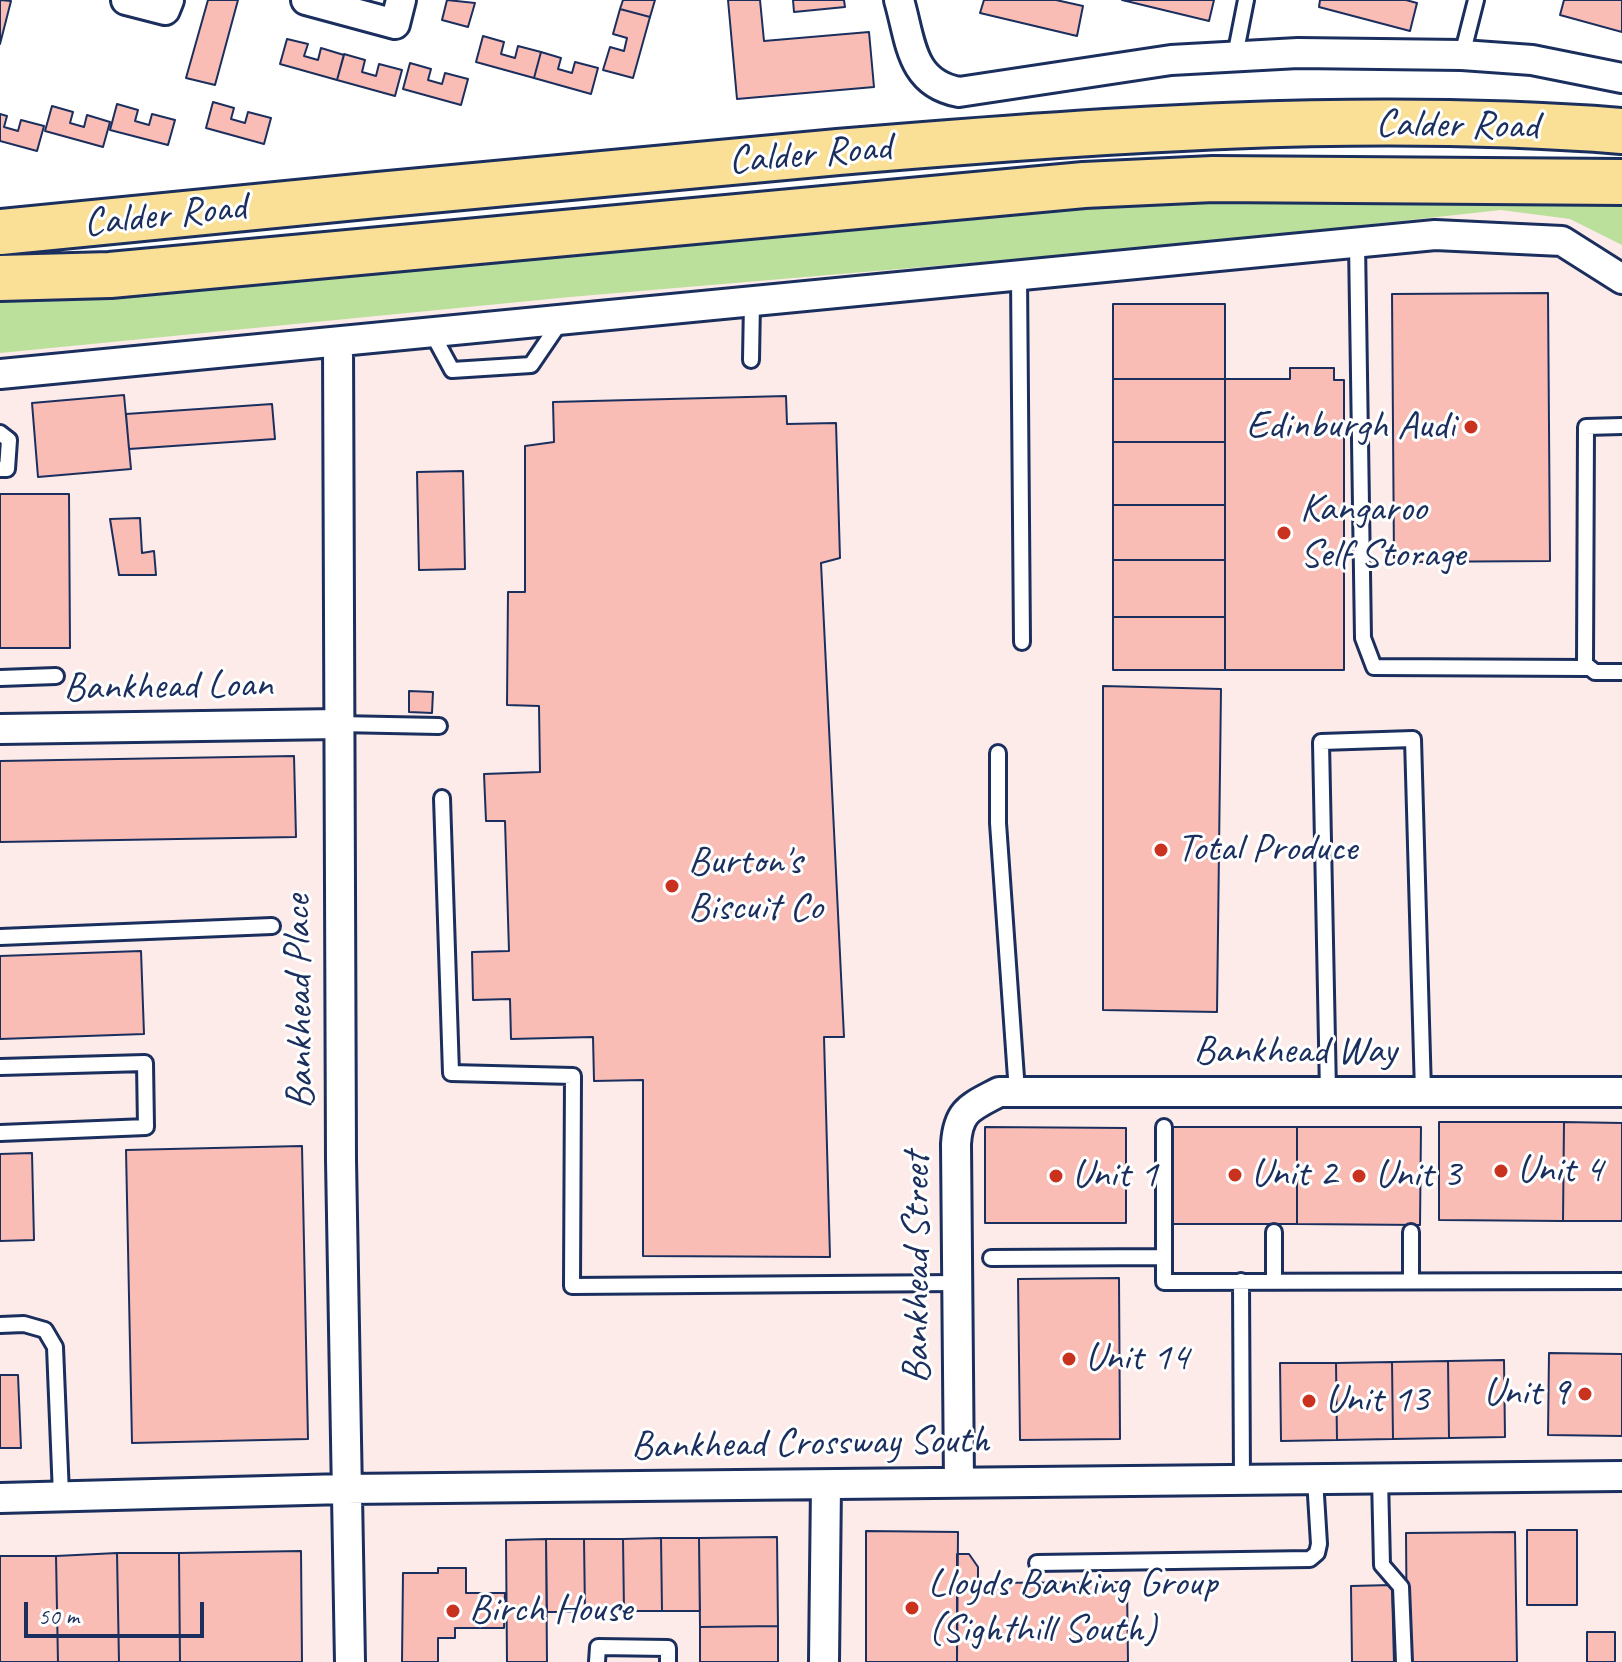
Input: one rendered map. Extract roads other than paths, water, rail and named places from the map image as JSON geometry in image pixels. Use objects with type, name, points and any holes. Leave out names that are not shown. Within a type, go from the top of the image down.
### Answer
[{"type":"main road","name":"Calder Road","points":[[0,232],[673,166],[1094,131],[1217,125],[1434,124],[1622,131]]},
{"type":"main road","name":"Calder Road","points":[[0,278],[110,275],[1084,185],[1213,179],[1622,182]]},
{"type":"street","points":[[126,0],[165,10],[169,0]]},
{"type":"street","points":[[306,0],[395,24],[401,0]]},
{"type":"street","points":[[899,0],[926,79],[939,88],[959,92],[1171,60],[1235,56],[1462,55],[1532,60],[1622,78]]},
{"type":"street","points":[[0,374],[1435,235],[1562,241],[1622,279]]},
{"type":"street","name":"Bankhead Place","points":[[338,342],[338,724],[345,1489],[350,1662]]},
{"type":"street","name":"Bankhead Loan","points":[[0,729],[338,724]]},
{"type":"street","name":"Bankhead Way","points":[[972,1106],[999,1092],[1622,1092]]},
{"type":"street","name":"Bankhead Street","points":[[959,1482],[958,1122],[972,1106]]},
{"type":"street","name":"Bankhead Crossway South","points":[[0,1498],[345,1489],[1622,1476]]},
{"type":"street","points":[[824,1662],[826,1485]]},
{"type":"lane","points":[[1235,56],[1246,0]]},
{"type":"lane","points":[[1462,55],[1476,0]]},
{"type":"lane","points":[[1357,243],[1363,638],[1374,667],[1589,668]]},
{"type":"lane","points":[[1019,276],[1022,642]]},
{"type":"lane","points":[[751,360],[752,302]]},
{"type":"lane","points":[[432,333],[452,370],[531,365],[561,320]]},
{"type":"lane","points":[[1622,426],[1586,427],[1585,664],[1595,672],[1622,672]]},
{"type":"lane","points":[[0,433],[9,440],[10,450],[7,469],[0,469]]},
{"type":"lane","points":[[0,678],[56,676]]},
{"type":"lane","points":[[338,724],[439,726]]},
{"type":"lane","points":[[1328,1092],[1321,742],[1413,739],[1423,1092]]},
{"type":"lane","points":[[998,753],[998,823],[1017,1092]]},
{"type":"lane","points":[[442,798],[451,1073],[573,1076],[572,1286],[957,1283]]},
{"type":"lane","points":[[0,937],[272,926]]},
{"type":"lane","points":[[0,1067],[145,1063],[146,1127],[0,1133]]},
{"type":"lane","points":[[1164,1127],[1164,1282],[1622,1281]]},
{"type":"lane","points":[[1274,1232],[1274,1281]]},
{"type":"lane","points":[[1411,1232],[1411,1281]]},
{"type":"lane","points":[[991,1258],[1164,1257]]},
{"type":"lane","points":[[1241,1281],[1242,1480]]},
{"type":"lane","points":[[0,1325],[24,1324],[45,1330],[55,1347],[61,1495]]},
{"type":"lane","points":[[1380,1478],[1382,1565],[1401,1587],[1404,1662]]},
{"type":"lane","points":[[1037,1563],[1310,1559],[1317,1553],[1319,1544],[1315,1479]]},
{"type":"lane","points":[[597,1662],[598,1647],[668,1648],[668,1662]]},
{"type":"place","name":"Edinburgh Audi","points":[[1471,427]]},
{"type":"place","name":"Kangaroo Self Storage","points":[[1284,533]]},
{"type":"place","name":"Total Produce","points":[[1161,850]]},
{"type":"place","name":"Burton's Biscuit Co","points":[[672,886]]},
{"type":"place","name":"Unit 4","points":[[1501,1171]]},
{"type":"place","name":"Unit 2","points":[[1235,1175]]},
{"type":"place","name":"Unit 1","points":[[1056,1176]]},
{"type":"place","name":"Unit 3","points":[[1359,1176]]},
{"type":"place","name":"Unit 14","points":[[1069,1359]]},
{"type":"place","name":"Unit 9","points":[[1585,1394]]},
{"type":"place","name":"Unit 13","points":[[1309,1401]]},
{"type":"place","name":"Lloyds Banking Group (Sighthill South)","points":[[912,1608]]},
{"type":"place","name":"Birch House","points":[[453,1611]]}]
